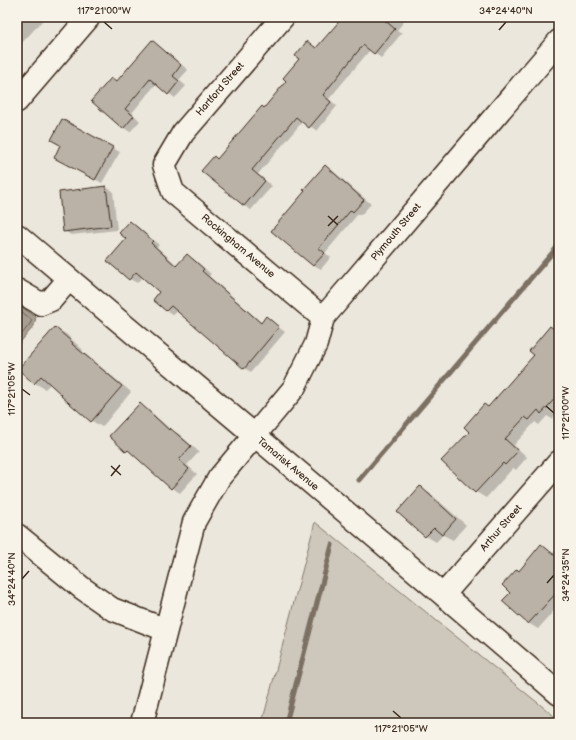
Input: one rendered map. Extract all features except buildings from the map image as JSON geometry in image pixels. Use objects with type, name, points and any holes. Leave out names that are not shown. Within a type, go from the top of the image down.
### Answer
[{"type":"street","points":[[17,101],[89,17]]},
{"type":"street","name":"Hartford Street","points":[[164,165],[183,132],[283,17]]},
{"type":"street","name":"Plymouth Street","points":[[142,723],[194,522],[219,478],[294,388],[316,344],[323,318],[559,41]]},
{"type":"street","name":"Rockingham Avenue","points":[[164,165],[173,192],[323,318]]},
{"type":"street","name":"Tamarisk Avenue","points":[[17,235],[254,436],[444,594],[559,694]]},
{"type":"street","points":[[17,290],[41,304],[51,300],[68,279]]},
{"type":"street","name":"Arthur Street","points":[[444,594],[559,462]]},
{"type":"street","points":[[17,535],[82,588],[112,609],[166,630]]},
{"type":"shaded area","points":[[315,522],[559,720],[559,723],[262,723]]},
{"type":"water","points":[[17,304],[36,317],[34,326],[17,346]]},
{"type":"waterway","points":[[359,480],[559,245]]},
{"type":"waterway","points":[[286,723],[332,545]]}]
